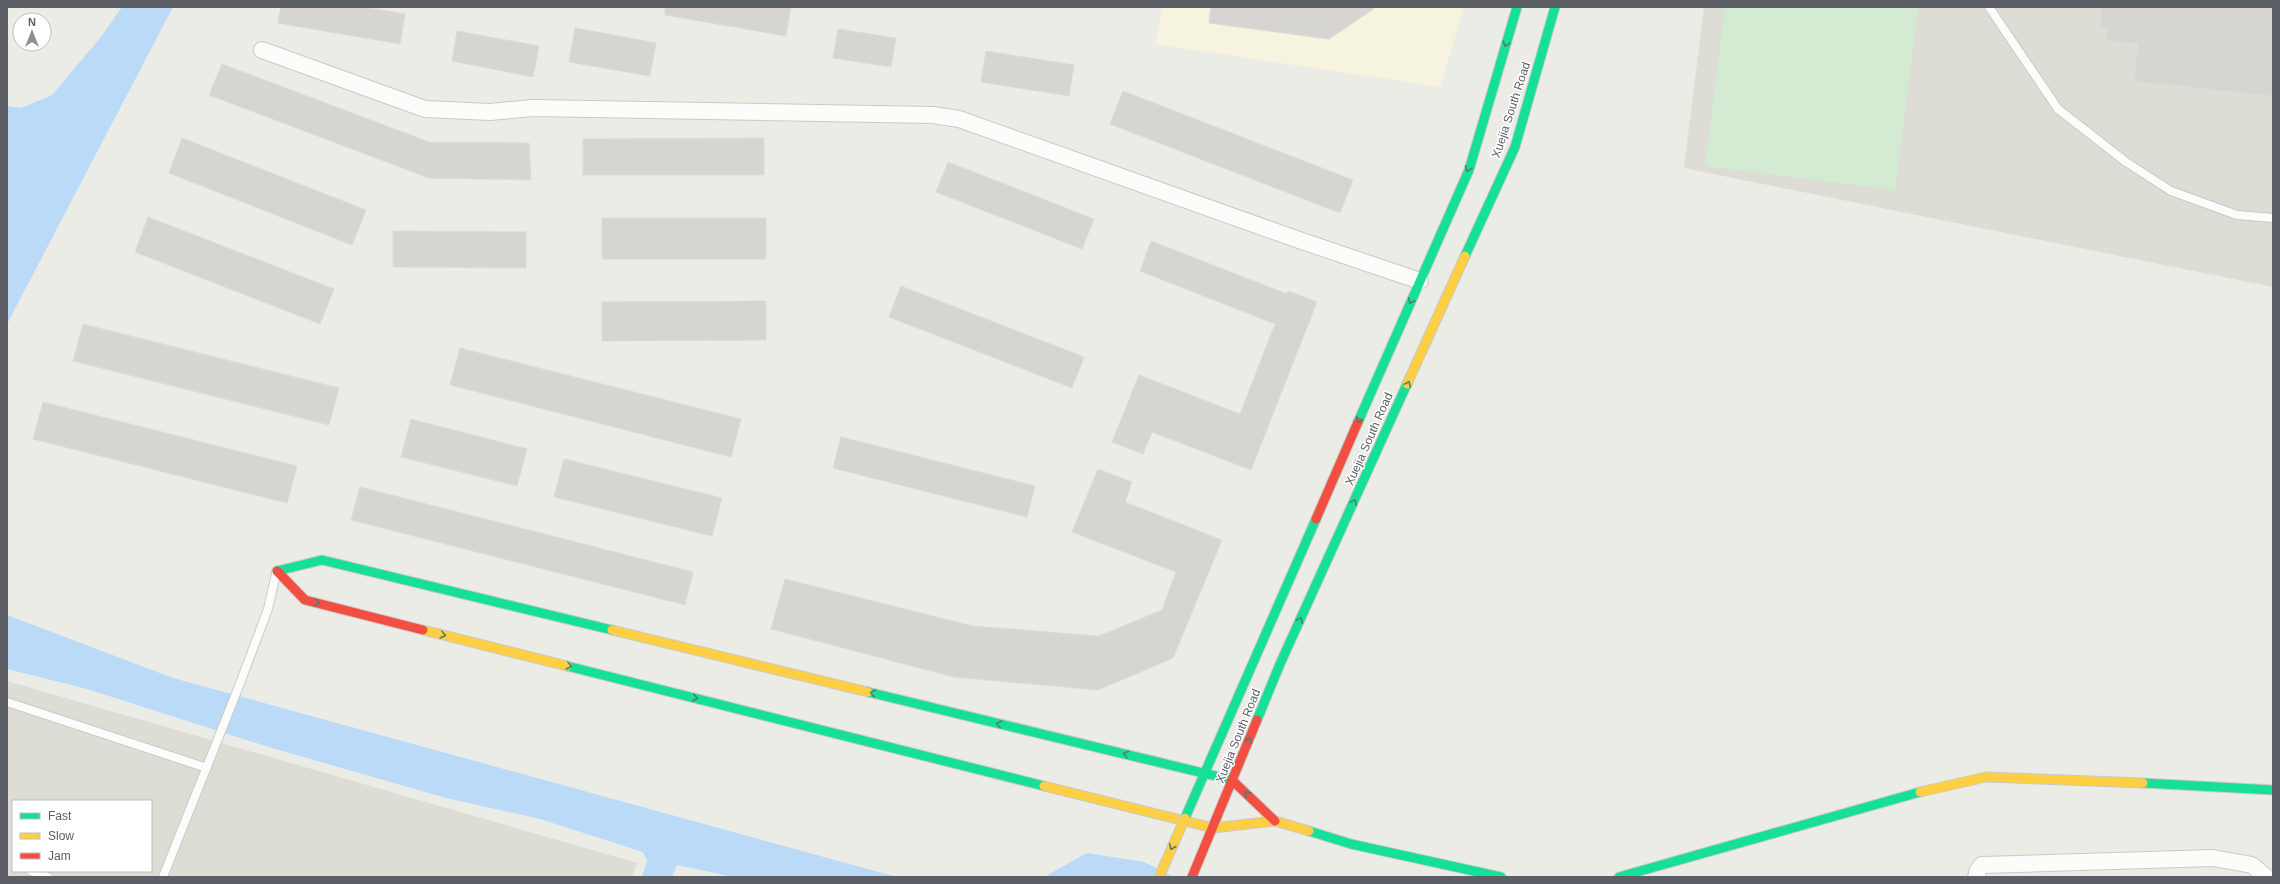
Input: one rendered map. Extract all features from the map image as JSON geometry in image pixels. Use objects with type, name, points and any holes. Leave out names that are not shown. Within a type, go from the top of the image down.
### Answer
[{"type":"street","name":"Xuejia South Road","points":[[1159,877],[1469,170],[1517,7]]},
{"type":"street","name":"Xuejia South Road","points":[[1192,877],[1280,664],[1515,147],[1555,7]]},
{"type":"street","points":[[262,50],[426,109],[490,112],[533,108],[933,114],[959,119],[1299,240],[1420,281]]},
{"type":"street","points":[[277,571],[322,560],[1232,780],[1275,821]]},
{"type":"street","points":[[277,571],[305,600],[1213,828],[1275,821],[1351,844],[1501,877]]},
{"type":"street","points":[[1619,877],[1893,798],[1986,777],[2116,781],[2273,790]]},
{"type":"street","points":[[1976,877],[1978,870],[1982,865],[2213,858],[2252,866],[2266,877]]},
{"type":"lane","points":[[1989,7],[2058,109],[2126,162],[2171,191],[2237,215],[2273,218]]},
{"type":"lane","points":[[163,877],[216,748],[268,609],[277,571]]},
{"type":"lane","points":[[7,702],[207,768]]},
{"type":"lane","points":[[34,872],[48,877]]},
{"type":"shaded area","points":[[1163,7],[1464,7],[1440,87],[1155,44]]},
{"type":"shaded area","points":[[1704,7],[2273,7],[2273,287],[1684,168]]},
{"type":"shaded area","points":[[7,681],[637,863],[632,877],[7,877]]},
{"type":"green space","points":[[1725,7],[1918,7],[1895,190],[1705,166]]},
{"type":"water","points":[[122,7],[173,7],[7,324],[7,106],[21,108],[52,95],[101,37]]},
{"type":"water","points":[[7,615],[173,678],[897,877],[733,877],[677,865],[672,877],[642,877],[647,861],[643,852],[540,819],[446,798],[272,748],[87,689],[7,669]]},
{"type":"water","points":[[1087,853],[1144,862],[1174,877],[1044,877]]},
{"type":"building","points":[[281,7],[363,7],[405,14],[400,44],[278,23]]},
{"type":"building","points":[[665,7],[791,7],[786,36],[665,15]]},
{"type":"building","points":[[1211,7],[1376,7],[1329,39],[1209,23]]},
{"type":"building","points":[[2102,7],[2273,7],[2273,96],[2134,81],[2138,44],[2106,40],[2107,28],[2100,28]]},
{"type":"building","points":[[575,28],[656,43],[650,76],[569,62]]},
{"type":"building","points":[[838,29],[896,38],[891,67],[833,58]]},
{"type":"building","points":[[457,31],[539,46],[533,77],[452,61]]},
{"type":"building","points":[[986,51],[1074,65],[1069,96],[981,82]]},
{"type":"building","points":[[222,64],[429,142],[529,143],[531,180],[429,178],[209,95]]},
{"type":"building","points":[[1123,91],[1353,180],[1340,213],[1110,124]]},
{"type":"building","points":[[182,138],[366,210],[352,245],[169,173]]},
{"type":"building","points":[[764,138],[764,175],[583,175],[583,139]]},
{"type":"building","points":[[948,162],[1094,219],[1082,249],[936,192]]},
{"type":"building","points":[[148,217],[334,289],[320,324],[135,252]]},
{"type":"building","points":[[602,218],[766,218],[766,259],[602,259]]},
{"type":"building","points":[[393,231],[526,232],[526,268],[393,267]]},
{"type":"building","points":[[1151,241],[1287,294],[1288,291],[1317,302],[1251,470],[1152,432],[1143,454],[1112,442],[1139,375],[1240,414],[1275,324],[1140,271]]},
{"type":"building","points":[[901,286],[1084,357],[1072,388],[889,317]]},
{"type":"building","points":[[766,301],[766,340],[602,341],[602,302]]},
{"type":"building","points":[[83,324],[339,388],[329,425],[73,361]]},
{"type":"building","points":[[460,348],[741,419],[731,457],[450,385]]},
{"type":"building","points":[[43,402],[297,466],[287,503],[33,439]]},
{"type":"building","points":[[411,419],[527,449],[517,486],[401,457]]},
{"type":"building","points":[[841,437],[1035,486],[1027,517],[833,468]]},
{"type":"building","points":[[564,459],[722,498],[712,536],[554,497]]},
{"type":"building","points":[[1098,469],[1132,482],[1125,502],[1222,540],[1173,658],[1098,690],[954,677],[771,629],[785,579],[972,626],[1099,636],[1162,610],[1176,572],[1072,532]]},
{"type":"building","points":[[360,487],[693,572],[685,605],[351,520]]},
{"type":"traffic: fast","points":[[1358,422],[1469,170],[1517,7]]},
{"type":"traffic: fast","points":[[1465,256],[1515,147],[1555,7]]},
{"type":"traffic: fast","points":[[1257,720],[1280,664],[1407,384]]},
{"type":"traffic: fast","points":[[1185,818],[1316,519]]},
{"type":"traffic: fast","points":[[277,571],[322,560],[612,630]]},
{"type":"traffic: fast","points":[[567,666],[1044,786]]},
{"type":"traffic: fast","points":[[868,692],[1232,780],[1235,783]]},
{"type":"traffic: fast","points":[[2143,783],[2273,790]]},
{"type":"traffic: fast","points":[[1619,877],[1920,792]]},
{"type":"traffic: fast","points":[[1309,831],[1351,844],[1501,877]]},
{"type":"traffic: slow","points":[[1407,384],[1465,256]]},
{"type":"traffic: slow","points":[[423,630],[567,666]]},
{"type":"traffic: slow","points":[[612,630],[868,692]]},
{"type":"traffic: slow","points":[[1920,792],[1986,777],[2143,783]]},
{"type":"traffic: slow","points":[[1044,786],[1213,828],[1275,821],[1309,831]]},
{"type":"traffic: slow","points":[[1159,877],[1185,818]]},
{"type":"traffic: jam","points":[[1316,519],[1358,422]]},
{"type":"traffic: jam","points":[[277,571],[305,600],[423,630]]},
{"type":"traffic: jam","points":[[1192,877],[1257,720]]},
{"type":"traffic: jam","points":[[1235,783],[1275,821]]}]
